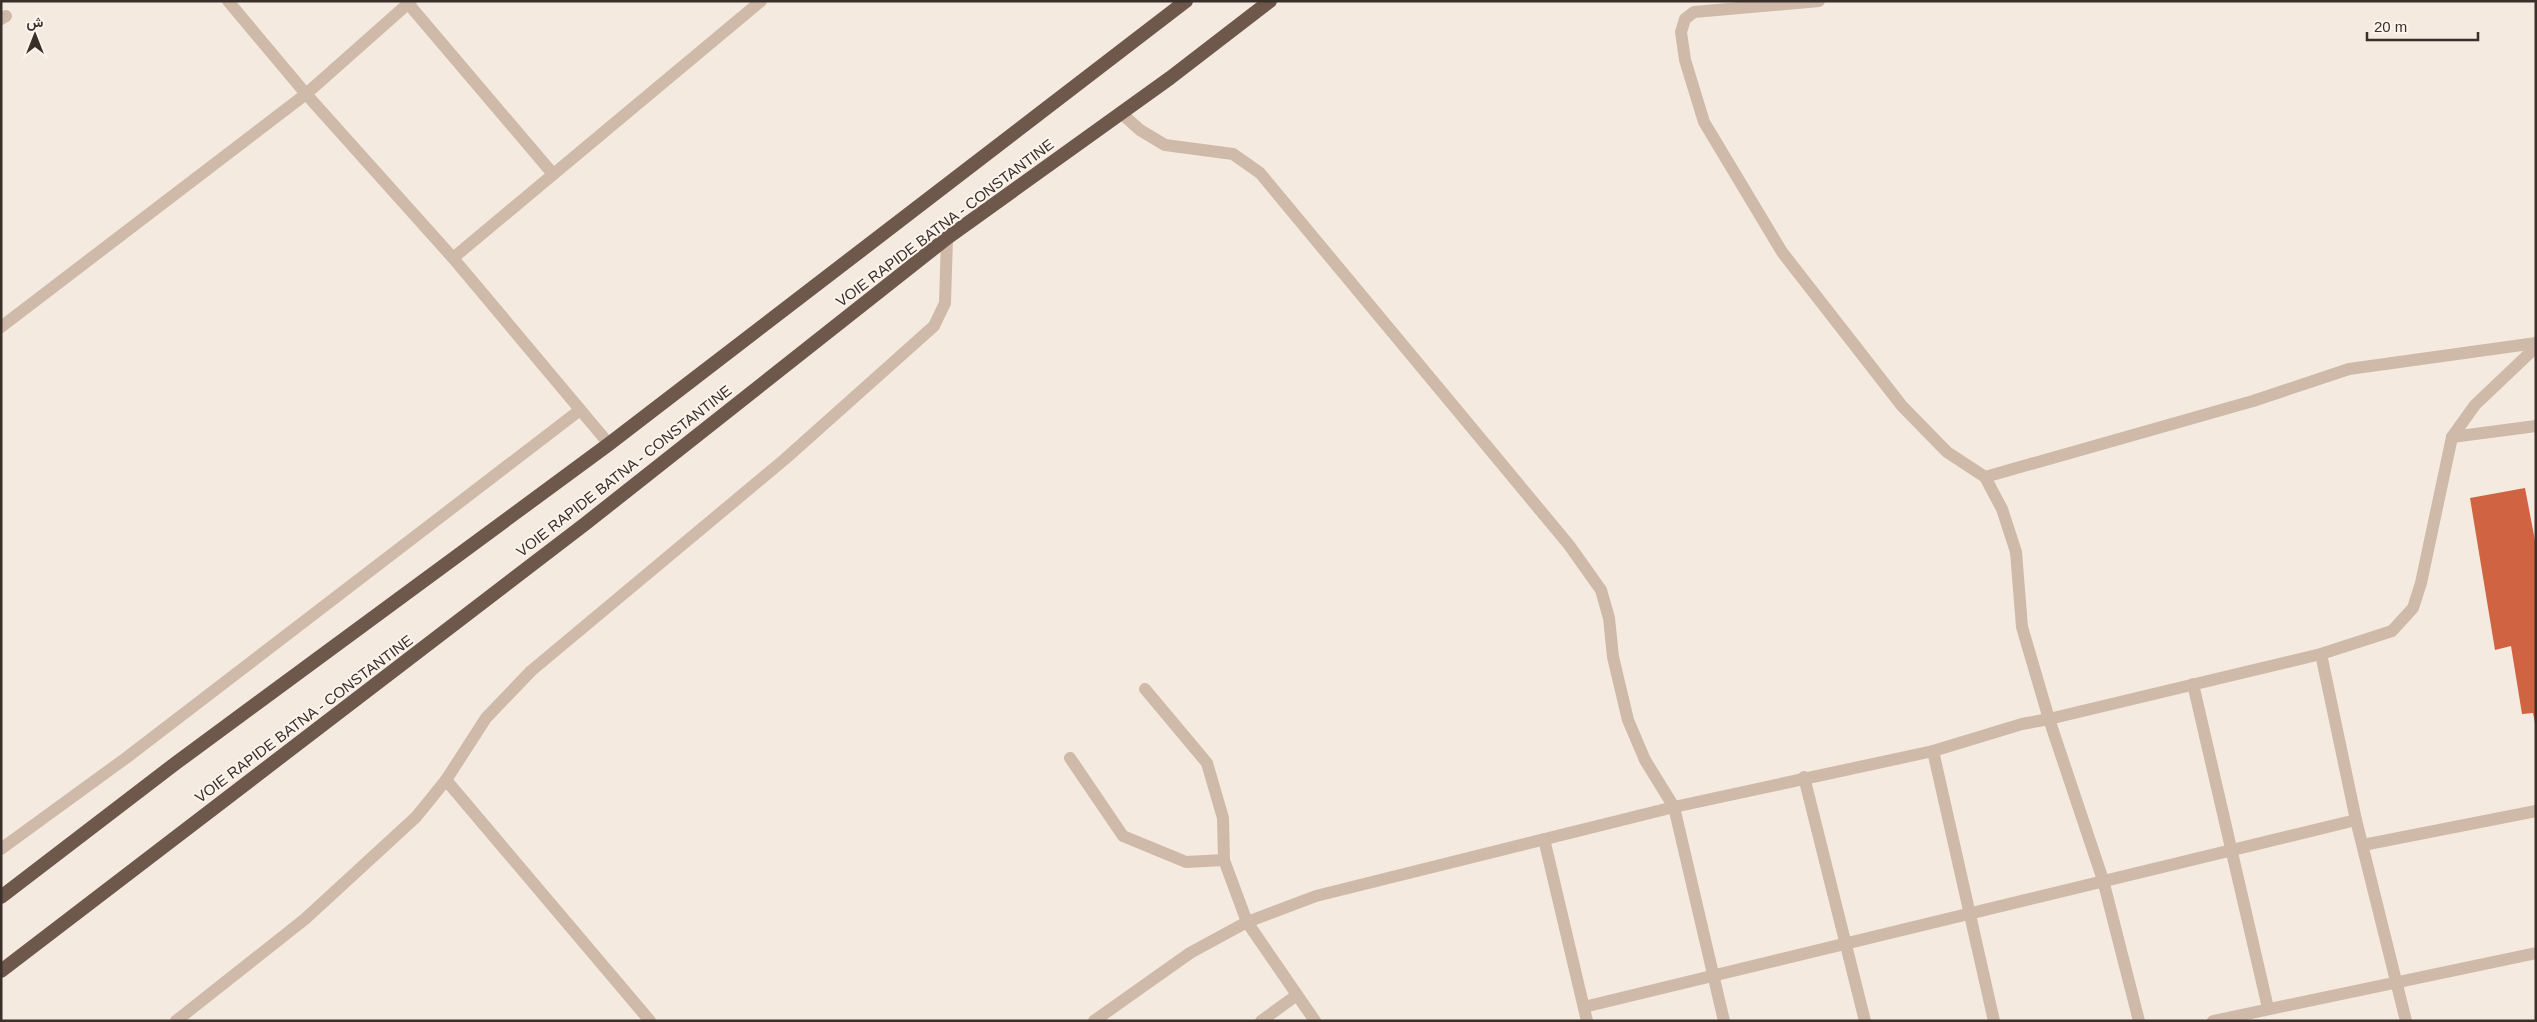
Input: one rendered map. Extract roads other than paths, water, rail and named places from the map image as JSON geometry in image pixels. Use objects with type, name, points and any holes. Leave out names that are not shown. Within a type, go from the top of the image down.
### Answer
[{"type":"highway","name":"VOIE RAPIDE BATNA - CONSTANTINE","points":[[1,897],[176,763],[608,444],[1186,1]]},
{"type":"highway","name":"VOIE RAPIDE BATNA - CONSTANTINE","points":[[1,971],[585,524],[947,238],[1121,113],[1270,1]]},
{"type":"street","points":[[228,1],[306,94],[453,258],[608,444]]},
{"type":"street","points":[[453,258],[761,1]]},
{"type":"street","points":[[1819,1],[1694,12],[1685,20],[1681,32],[1685,60],[1704,122],[1782,252],[1902,406],[1947,452],[1985,476],[2002,509],[2016,552],[2022,627],[2049,719],[2103,880],[2139,1021]]},
{"type":"street","points":[[1,327],[306,94],[408,2],[553,174]]},
{"type":"street","points":[[1121,113],[1140,130],[1165,145],[1233,154],[1260,173],[1569,545],[1601,590],[1609,618],[1613,657],[1628,720],[1645,760],[1674,807],[1724,1021]]},
{"type":"street","points":[[176,1021],[305,919],[416,817],[446,780],[486,718],[531,671],[784,459],[934,326],[945,303],[947,238]]},
{"type":"street","points":[[1985,476],[2253,401],[2349,369],[2536,343]]},
{"type":"street","points":[[1094,1021],[1190,953],[1247,922],[1316,896],[1674,807],[1934,751],[2022,724],[2321,654],[2392,631],[2413,608],[2421,583],[2452,438],[2475,405],[2536,347]]},
{"type":"street","points":[[1,849],[126,758],[580,410]]},
{"type":"street","points":[[2452,438],[2536,426]]},
{"type":"street","points":[[2321,654],[2356,820],[2406,1021]]},
{"type":"street","points":[[2193,684],[2268,1008]]},
{"type":"street","points":[[1145,689],[1207,763],[1224,818],[1224,860],[1247,922],[1315,1021]]},
{"type":"street","points":[[1934,751],[1994,1021]]},
{"type":"street","points":[[1070,758],[1123,836],[1186,862],[1224,860]]},
{"type":"street","points":[[1804,778],[1844,944],[1865,1021]]},
{"type":"street","points":[[446,780],[650,1021]]},
{"type":"street","points":[[2363,845],[2536,811]]},
{"type":"street","points":[[1584,1007],[2356,820]]},
{"type":"street","points":[[1544,839],[1587,1021]]},
{"type":"street","points":[[2213,1021],[2536,953]]},
{"type":"street","points":[[1261,1021],[1297,996]]}]
